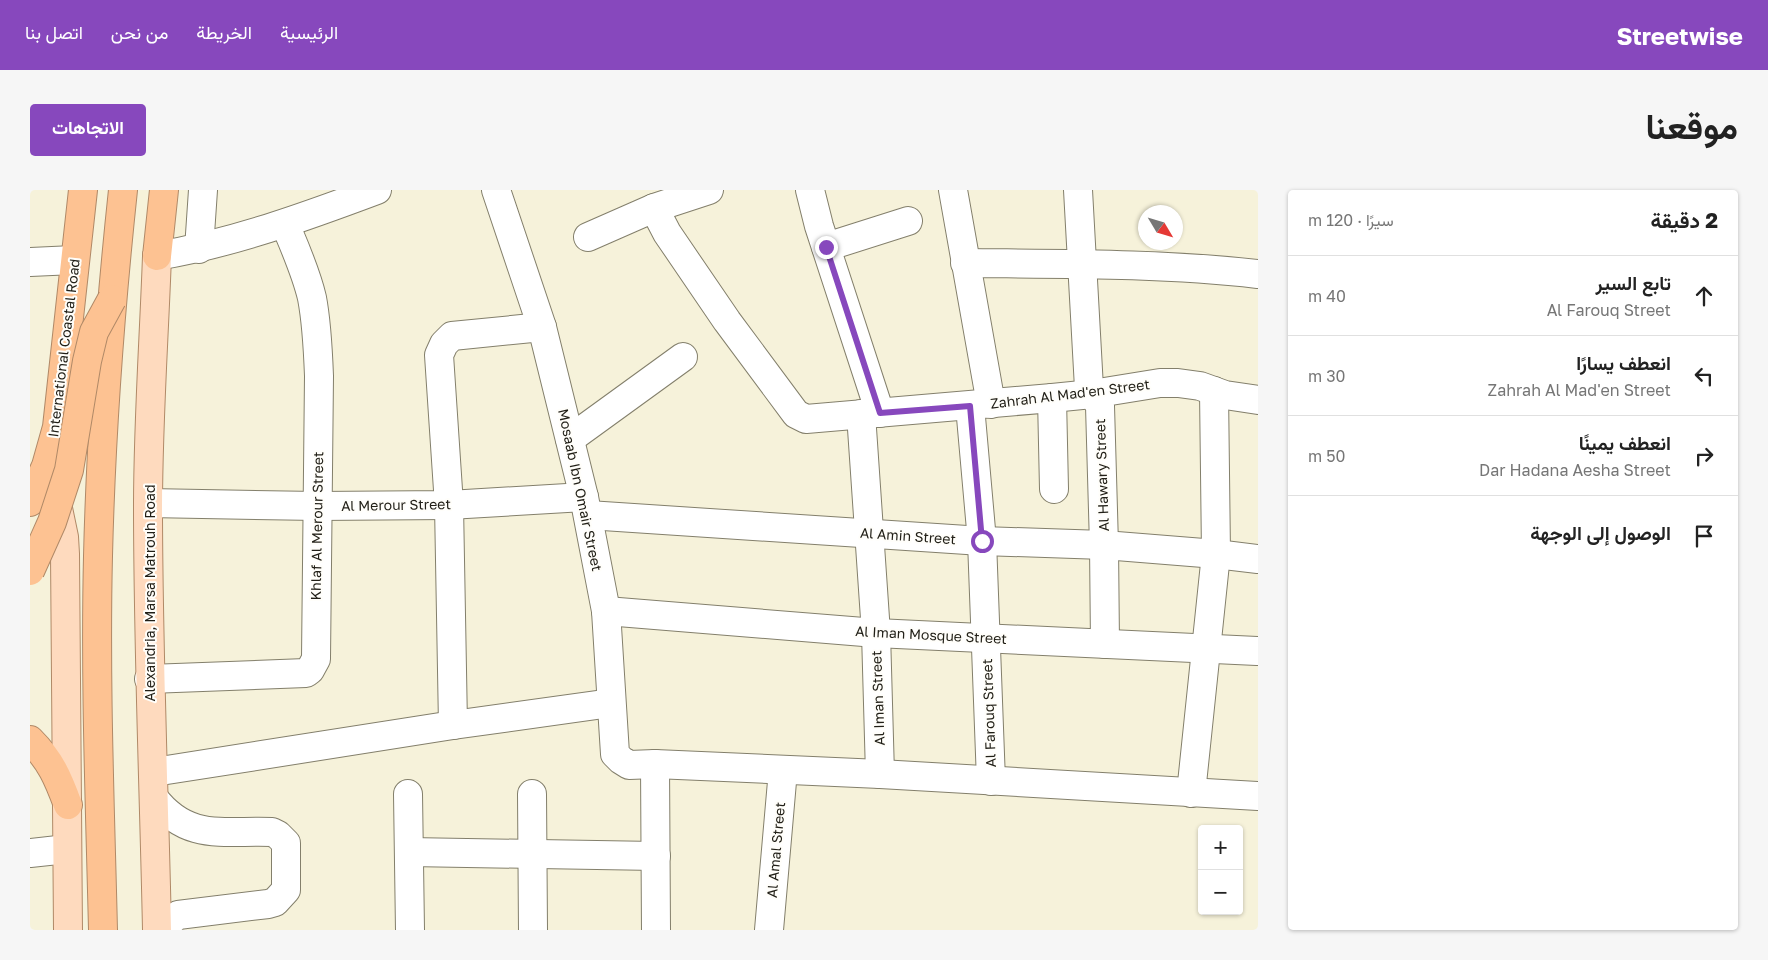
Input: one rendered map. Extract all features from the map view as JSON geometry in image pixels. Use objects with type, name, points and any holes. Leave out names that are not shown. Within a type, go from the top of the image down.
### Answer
[{"type":"highway","name":"International Coastal Road","points":[[30,502],[46,466],[57,427],[83,190]]},
{"type":"highway","points":[[103,930],[97,680],[98,556],[102,451],[112,299],[123,190]]},
{"type":"highway","points":[[157,256],[164,190]]},
{"type":"highway","points":[[30,571],[52,522],[69,470],[87,361],[94,332],[112,299]]},
{"type":"highway","points":[[30,740],[47,758],[59,780],[68,805]]},
{"type":"main road","name":"Alexandria, Marsa Matrouh Road","points":[[157,256],[148,503],[149,679],[154,785],[157,930]]},
{"type":"main road","points":[[46,466],[60,513],[65,554],[68,930]]},
{"type":"street","points":[[199,249],[203,190]]},
{"type":"street","points":[[157,256],[199,249],[285,224],[377,190]]},
{"type":"street","name":"Mosaab Ibn Omair Street","points":[[496,190],[542,327],[586,506],[606,611],[615,754],[621,760],[629,765],[655,764],[880,774],[1258,796]]},
{"type":"street","points":[[588,238],[654,208],[709,190]]},
{"type":"street","name":"Al Iman Street","points":[[810,190],[870,414],[869,533],[876,633],[880,774]]},
{"type":"street","name":"Al Farouq Street","points":[[952,190],[965,263],[980,405],[982,541],[991,781]]},
{"type":"street","name":"Al Hawary Street","points":[[1078,190],[1088,388],[1100,406],[1105,644]]},
{"type":"street","name":"Zahrah Al Mad'en Street","points":[[654,208],[667,233],[727,321],[796,414],[806,419],[1092,394],[1160,383],[1186,384],[1258,400]]},
{"type":"street","points":[[826,247],[908,221]]},
{"type":"street","name":"Khlaf Al Merour Street","points":[[149,679],[306,673],[310,670],[316,659],[318,337],[312,298],[301,260],[285,224]]},
{"type":"street","points":[[30,262],[74,260]]},
{"type":"street","points":[[965,263],[1083,264],[1216,269],[1258,274]]},
{"type":"street","points":[[453,725],[449,505],[439,355],[444,344],[452,336],[542,327]]},
{"type":"street","points":[[570,439],[683,357]]},
{"type":"street","points":[[1191,792],[1216,554],[1214,391]]},
{"type":"street","points":[[1052,398],[1054,489]]},
{"type":"street","name":"Al Merour Street","points":[[148,503],[317,506],[586,506]]},
{"type":"street","name":"Al Amin Street","points":[[586,506],[869,533],[982,541],[1104,545],[1258,559]]},
{"type":"street","name":"Al Iman Mosque Street","points":[[606,611],[876,633],[1257,651]]},
{"type":"street","points":[[162,930],[178,915],[276,902],[286,890],[286,843],[272,832],[205,832],[190,828],[164,810],[154,785],[453,725],[611,703]]},
{"type":"street","points":[[655,764],[656,930]]},
{"type":"street","name":"Al Amal Street","points":[[769,930],[782,770]]},
{"type":"street","points":[[408,794],[410,930]]},
{"type":"street","points":[[532,794],[533,930]]},
{"type":"street","points":[[30,853],[67,849]]},
{"type":"street","points":[[409,852],[656,856]]},
{"type":"route","points":[[826,247],[880,413],[970,406],[982,541]]}]
